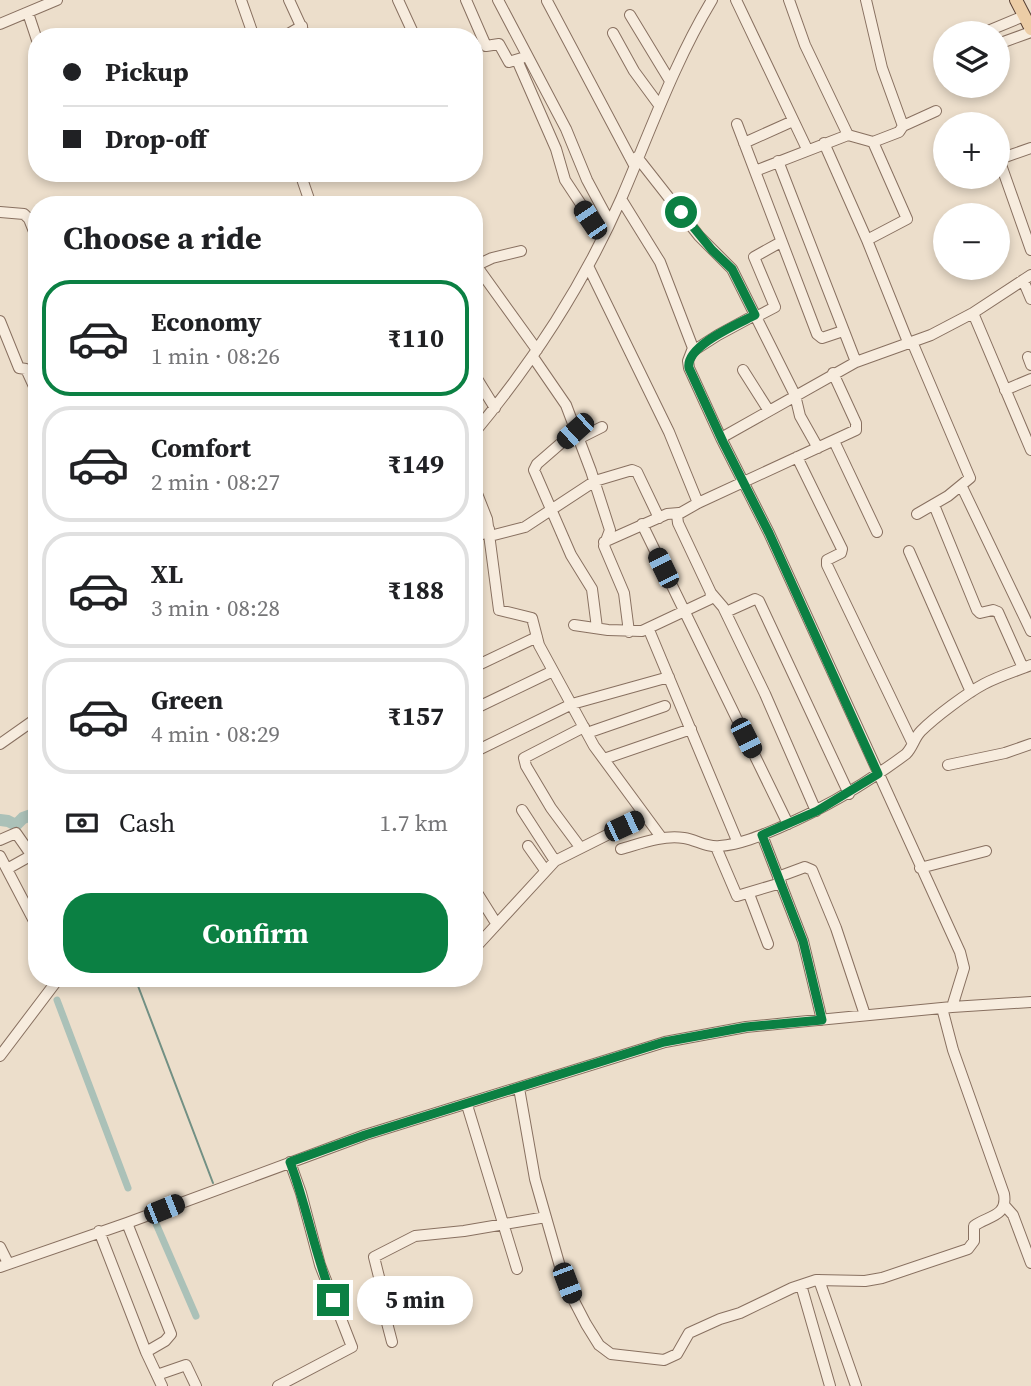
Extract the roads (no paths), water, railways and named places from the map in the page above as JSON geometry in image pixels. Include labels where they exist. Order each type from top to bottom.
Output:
[{"type":"main road","points":[[1016,0],[1031,30]]},
{"type":"street","points":[[27,0],[34,28]]},
{"type":"street","points":[[0,24],[57,0]]},
{"type":"street","points":[[241,0],[251,28]]},
{"type":"street","points":[[289,0],[302,28]]},
{"type":"street","points":[[466,0],[478,28]]},
{"type":"street","points":[[498,0],[556,149],[565,180],[602,236]]},
{"type":"street","points":[[483,422],[535,353],[589,266],[670,81],[712,0]]},
{"type":"street","points":[[736,0],[807,149]]},
{"type":"street","points":[[789,0],[805,45],[848,135]]},
{"type":"street","points":[[401,1],[412,28]]},
{"type":"street","points":[[547,1],[635,161],[699,236],[732,269],[794,395],[800,416],[818,448]]},
{"type":"street","points":[[868,1],[882,68],[903,126]]},
{"type":"street","points":[[630,15],[670,81]]},
{"type":"street","points":[[1010,22],[1024,16]]},
{"type":"street","points":[[1010,39],[1031,30]]},
{"type":"street","points":[[613,33],[634,71],[659,105]]},
{"type":"street","points":[[483,40],[485,45],[497,43],[509,62],[522,58]]},
{"type":"street","points":[[522,58],[566,129],[587,180],[609,221]]},
{"type":"street","points":[[755,171],[848,135],[873,142],[899,132],[903,126],[936,111]]},
{"type":"street","points":[[744,143],[793,121]]},
{"type":"street","points":[[737,124],[818,337],[843,331]]},
{"type":"street","points":[[867,240],[907,219],[873,142]]},
{"type":"street","points":[[824,143],[970,475],[962,487],[917,514]]},
{"type":"street","points":[[1031,148],[1005,157],[1000,162],[1031,250]]},
{"type":"street","points":[[778,161],[856,362]]},
{"type":"street","points":[[621,198],[665,273],[693,351]]},
{"type":"street","points":[[0,212],[22,213],[28,217]]},
{"type":"street","points":[[781,242],[754,257],[775,307],[718,335],[693,351],[688,361],[689,368],[736,469],[745,482],[962,957],[964,968],[947,1007],[953,1050],[1004,1195],[1005,1206],[1013,1215],[1031,1263]]},
{"type":"street","points":[[483,262],[521,251]]},
{"type":"street","points":[[589,266],[669,432],[698,503]]},
{"type":"street","points":[[721,438],[833,373],[911,343],[973,313],[1027,277],[1031,299]]},
{"type":"street","points":[[483,278],[535,353],[566,405],[595,481],[610,530],[604,542],[624,593],[629,632]]},
{"type":"street","points":[[973,313],[1031,450]]},
{"type":"street","points":[[0,321],[19,368],[26,369],[28,373]]},
{"type":"street","points":[[743,370],[769,411]]},
{"type":"street","points":[[604,542],[642,524],[679,513],[853,432],[857,428],[833,373]]},
{"type":"street","points":[[1005,390],[1031,379]]},
{"type":"street","points":[[483,389],[495,408]]},
{"type":"street","points":[[597,628],[592,589],[571,555],[535,473],[535,467],[577,435],[602,428]]},
{"type":"street","points":[[834,441],[877,532]]},
{"type":"street","points":[[797,457],[842,549],[841,553],[827,560],[827,565],[912,742]]},
{"type":"street","points":[[483,535],[524,527],[595,481],[635,470],[659,518]]},
{"type":"street","points":[[962,487],[1031,631]]},
{"type":"street","points":[[621,849],[661,837],[686,838],[716,847],[738,843],[817,811],[849,794],[906,754],[923,730],[971,692],[1027,666],[998,612],[993,610],[979,613],[976,610],[934,505]]},
{"type":"street","points":[[679,513],[676,518],[678,523],[711,593],[726,612],[788,742],[817,811]]},
{"type":"street","points":[[483,514],[489,533],[499,610],[530,616],[553,671],[586,730],[661,837]]},
{"type":"street","points":[[642,524],[788,824]]},
{"type":"street","points":[[909,551],[971,692]]},
{"type":"street","points":[[574,625],[629,632],[649,630],[710,598],[711,593]]},
{"type":"street","points":[[726,612],[755,599],[759,601],[849,794]]},
{"type":"street","points":[[649,630],[738,843]]},
{"type":"street","points":[[483,663],[537,637]]},
{"type":"street","points":[[483,705],[553,671]]},
{"type":"street","points":[[483,748],[572,704],[668,677]]},
{"type":"street","points":[[580,847],[551,808],[524,758],[586,730],[665,706]]},
{"type":"street","points":[[0,744],[28,724]]},
{"type":"street","points":[[604,759],[691,729]]},
{"type":"street","points":[[948,765],[1006,753],[1031,744]]},
{"type":"street","points":[[522,810],[555,861]]},
{"type":"street","points":[[483,938],[555,861],[645,816]]},
{"type":"street","points":[[0,840],[16,833],[28,849]]},
{"type":"street","points":[[762,835],[803,941],[822,1020]]},
{"type":"street","points":[[528,846],[545,870]]},
{"type":"street","points":[[716,847],[737,896],[750,894],[805,867],[812,870],[836,928],[865,1015]]},
{"type":"street","points":[[920,868],[986,851]]},
{"type":"street","points":[[0,856],[28,909]]},
{"type":"street","points":[[7,869],[28,862]]},
{"type":"street","points":[[750,894],[768,944]]},
{"type":"street","points":[[483,902],[496,923]]},
{"type":"street","points":[[0,1056],[52,987]]},
{"type":"street","points":[[0,1247],[4,1265],[127,1223],[365,1135],[664,1042],[746,1027],[947,1007],[1031,1002]]},
{"type":"street","points":[[519,1088],[535,1179],[572,1297],[599,1345],[611,1354],[664,1360],[677,1354],[689,1333],[801,1285],[819,1280],[865,1281],[881,1278],[955,1255],[973,1246],[974,1226],[996,1216],[1005,1206]]},
{"type":"street","points":[[467,1105],[517,1269]]},
{"type":"street","points":[[278,1386],[352,1348],[320,1265],[290,1162]]},
{"type":"street","points":[[393,1342],[374,1257],[415,1236],[546,1217]]},
{"type":"street","points":[[127,1223],[171,1334],[170,1338],[146,1352]]},
{"type":"street","points":[[99,1231],[146,1352],[160,1380],[186,1365],[196,1386]]},
{"type":"street","points":[[819,1280],[856,1386]]},
{"type":"street","points":[[801,1285],[830,1386]]},
{"type":"waterway","points":[[0,820],[16,825],[28,816]]},
{"type":"waterway","points":[[138,987],[213,1183]]},
{"type":"waterway","points":[[57,1000],[128,1188]]},
{"type":"waterway","points":[[154,1219],[196,1316]]}]
